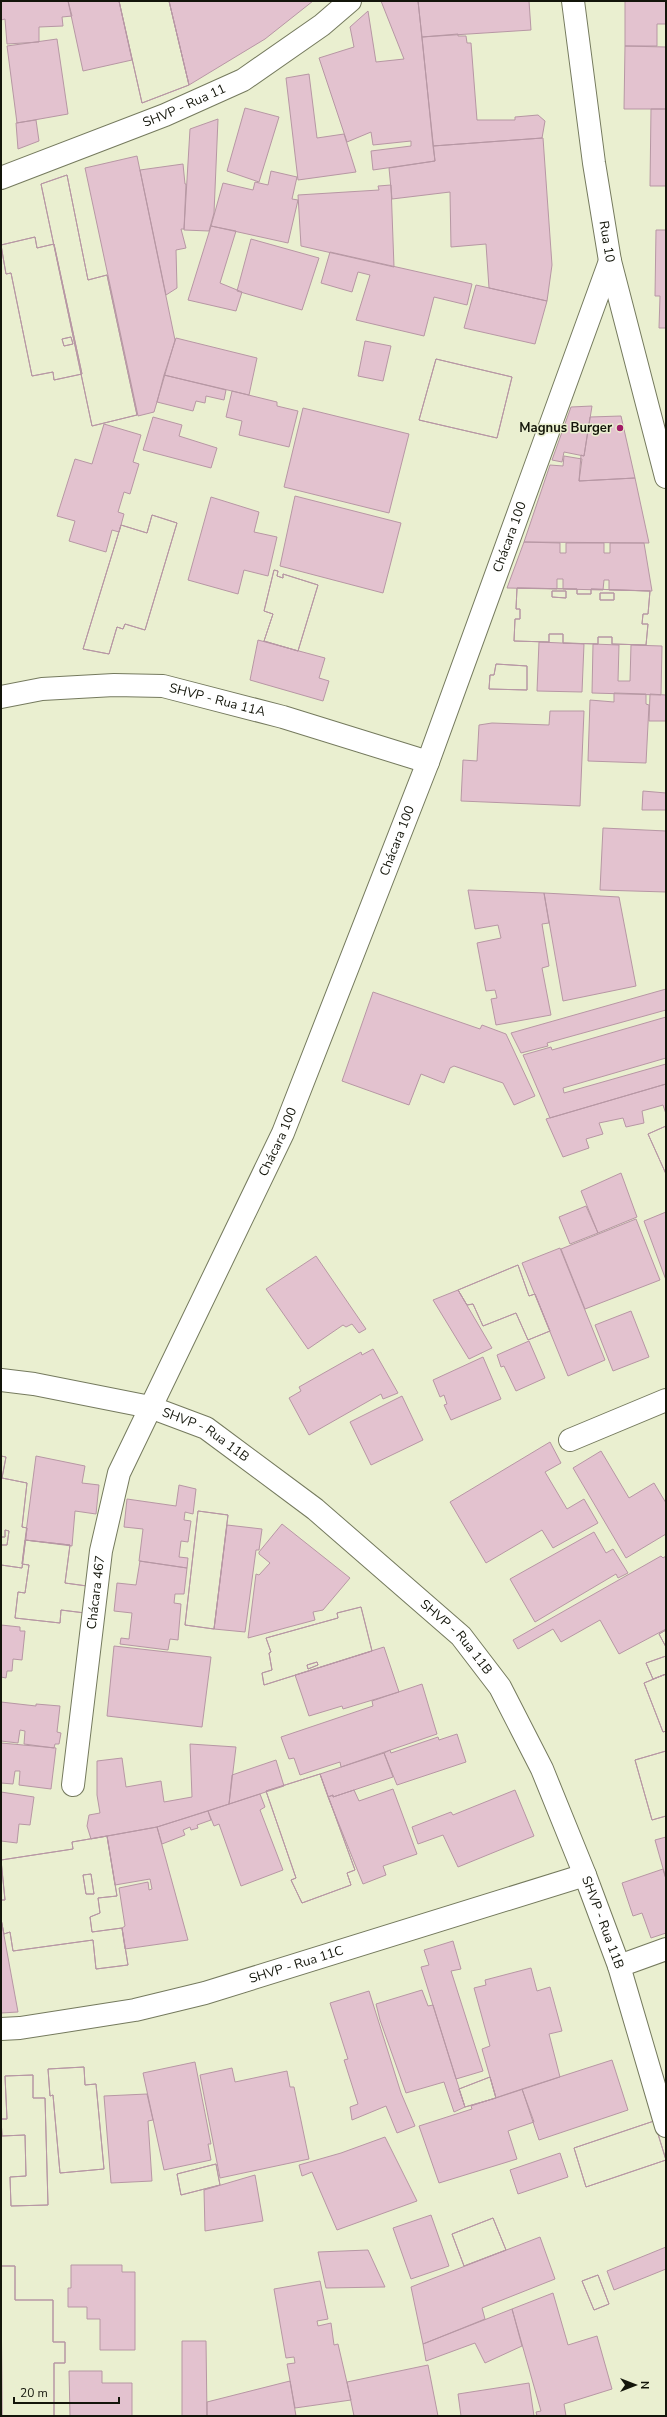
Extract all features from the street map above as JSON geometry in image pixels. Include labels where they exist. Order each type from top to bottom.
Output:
[{"type":"street","name":"SHVP - Rua 11","points":[[1,178],[166,115],[243,80],[322,25],[350,1]]},
{"type":"street","name":"Rua 10","points":[[573,1],[594,163],[610,261],[666,477]]},
{"type":"street","name":"Chácara 100","points":[[150,1407],[282,1133],[428,762],[610,261]]},
{"type":"street","name":"SHVP - Rua 11A","points":[[1,697],[42,689],[114,685],[163,686],[252,709],[428,762]]},
{"type":"street","name":"SHVP - Rua 11B","points":[[1,1380],[34,1384],[150,1407],[206,1428],[315,1509],[461,1636],[500,1687],[542,1770],[585,1876],[618,1966],[666,2126]]},
{"type":"street","points":[[570,1440],[666,1400]]},
{"type":"street","name":"Chácara 467","points":[[73,1785],[101,1551],[120,1474],[150,1407]]},
{"type":"street","name":"SHVP - Rua 11C","points":[[1,2029],[20,2028],[135,2010],[204,1993],[585,1876]]},
{"type":"street","points":[[618,1966],[666,1949]]},
{"type":"building","points":[[1,1],[68,1],[72,16],[62,17],[63,26],[39,27],[39,42],[7,44],[5,19],[1,20]]},
{"type":"building","points":[[68,1],[119,1],[132,60],[83,71]]},
{"type":"building","points":[[119,1],[169,1],[189,85],[142,103]]},
{"type":"building","points":[[119,1],[169,1],[189,85],[142,103]]},
{"type":"building","points":[[169,1],[313,1],[265,39],[189,85]]},
{"type":"building","points":[[381,1],[418,1],[435,161],[373,170],[371,151],[411,146],[411,141],[373,145],[371,132],[347,142],[319,58],[354,47],[350,27],[368,11],[376,62],[404,59]]},
{"type":"building","points":[[418,1],[529,1],[531,30],[422,37]]},
{"type":"building","points":[[625,1],[666,1],[666,24],[657,24],[657,46],[625,46]]},
{"type":"building","points":[[458,34],[458,36],[466,36],[467,43],[471,43],[477,120],[515,120],[515,117],[538,115],[545,121],[542,138],[433,146],[422,37]]},
{"type":"building","points":[[57,39],[68,114],[17,123],[7,46]]},
{"type":"building","points":[[625,46],[666,47],[666,109],[624,109]]},
{"type":"building","points":[[309,74],[317,138],[344,134],[356,172],[298,180],[286,78]]},
{"type":"building","points":[[245,108],[279,117],[259,182],[227,171]]},
{"type":"building","points":[[651,109],[666,109],[666,186],[650,186]]},
{"type":"building","points":[[218,119],[214,213],[209,231],[184,230],[190,129]]},
{"type":"building","points":[[36,120],[39,141],[18,149],[16,123]]},
{"type":"building","points":[[543,138],[552,265],[547,301],[489,288],[486,244],[451,247],[450,192],[392,199],[389,168],[435,161],[433,146]]},
{"type":"building","points":[[137,156],[175,340],[154,412],[138,416],[85,168]]},
{"type":"building","points":[[183,164],[186,184],[184,229],[181,229],[186,248],[176,250],[177,288],[166,295],[140,170]]},
{"type":"building","points":[[271,171],[297,177],[292,199],[298,200],[288,243],[211,226],[223,183],[253,190],[255,182],[268,185]]},
{"type":"building","points":[[67,175],[88,280],[107,275],[137,415],[92,426],[41,184]]},
{"type":"building","points":[[67,175],[88,280],[107,275],[137,415],[92,426],[41,184]]},
{"type":"building","points":[[391,185],[394,267],[301,246],[298,195],[379,190],[378,186]]},
{"type":"building","points":[[211,226],[236,231],[220,283],[242,292],[236,311],[188,300]]},
{"type":"building","points":[[656,230],[666,230],[666,328],[659,328],[660,296],[655,296]]},
{"type":"building","points":[[35,237],[37,248],[54,244],[82,374],[54,380],[53,372],[32,376],[11,273],[6,274],[1,245]],"holes":[[[71,337],[73,344],[64,346],[62,339]]]},
{"type":"building","points":[[35,237],[37,248],[54,244],[82,374],[54,380],[53,372],[32,376],[11,273],[6,274],[1,245]],"holes":[[[71,337],[73,344],[64,346],[62,339]]]},
{"type":"building","points":[[251,239],[319,258],[302,310],[237,291]]},
{"type":"building","points":[[330,252],[472,284],[467,305],[434,297],[424,336],[356,320],[370,275],[358,272],[352,292],[321,283]]},
{"type":"building","points":[[476,285],[547,301],[535,344],[464,328]]},
{"type":"building","points":[[176,338],[257,358],[249,395],[164,375]]},
{"type":"building","points":[[365,341],[391,346],[383,381],[358,376]]},
{"type":"building","points":[[436,359],[512,377],[497,438],[419,420]]},
{"type":"building","points":[[436,359],[512,377],[497,438],[419,420]]},
{"type":"building","points":[[164,375],[226,390],[224,400],[206,396],[205,403],[196,401],[193,411],[157,402]]},
{"type":"building","points":[[232,391],[277,402],[277,406],[298,411],[289,447],[239,435],[242,421],[226,417]]},
{"type":"building","points":[[592,406],[584,456],[564,452],[562,462],[552,460],[571,407]]},
{"type":"building","points":[[303,408],[409,434],[389,513],[284,487]]},
{"type":"building","points":[[621,416],[635,478],[579,481],[581,455],[584,456],[590,417]]},
{"type":"building","points":[[153,417],[182,425],[179,436],[217,448],[211,468],[143,450]]},
{"type":"building","points":[[104,424],[141,435],[133,462],[139,464],[130,494],[124,492],[118,512],[124,514],[119,532],[112,530],[106,552],[69,541],[75,521],[57,516],[75,459],[92,464]]},
{"type":"building","points":[[564,456],[582,459],[579,481],[635,478],[649,543],[524,542],[550,465],[563,466]]},
{"type":"building","points":[[295,496],[401,523],[383,593],[280,566]]},
{"type":"building","points":[[211,497],[259,512],[254,532],[277,537],[268,576],[244,570],[238,594],[188,580]]},
{"type":"building","points":[[152,515],[177,523],[145,630],[125,624],[123,629],[117,627],[109,654],[83,649],[121,525],[147,533]]},
{"type":"building","points":[[152,515],[177,523],[145,630],[125,624],[123,629],[117,627],[109,654],[83,649],[121,525],[147,533]]},
{"type":"building","points":[[524,542],[560,543],[560,553],[566,553],[566,543],[604,543],[604,553],[610,553],[610,543],[644,543],[652,591],[609,590],[609,580],[604,580],[603,590],[563,589],[563,579],[557,579],[557,589],[507,588]]},
{"type":"building","points":[[274,570],[278,571],[277,576],[283,578],[283,574],[318,585],[298,651],[264,641],[273,614],[264,611]]},
{"type":"building","points":[[274,570],[278,571],[277,576],[283,578],[283,574],[318,585],[298,651],[264,641],[273,614],[264,611]]},
{"type":"building","points":[[517,588],[577,589],[577,594],[591,594],[591,589],[650,591],[648,614],[643,614],[642,624],[648,624],[646,645],[612,644],[612,637],[598,637],[598,644],[563,643],[563,634],[549,634],[549,642],[514,641],[515,619],[520,619],[520,609],[516,609]],"holes":[[[552,591],[566,591],[566,598],[552,597]],[[600,593],[614,593],[614,600],[600,600]]]},
{"type":"building","points":[[517,588],[577,589],[577,594],[591,594],[591,589],[650,591],[648,614],[643,614],[642,624],[648,624],[646,645],[612,644],[612,637],[598,637],[598,644],[563,643],[563,634],[549,634],[549,642],[514,641],[515,619],[520,619],[520,609],[516,609]],"holes":[[[552,591],[566,591],[566,598],[552,597]],[[600,593],[614,593],[614,600],[600,600]]]},
{"type":"building","points":[[258,640],[325,658],[319,678],[329,681],[323,701],[250,680]]},
{"type":"building","points":[[539,642],[584,644],[582,692],[537,691]]},
{"type":"building","points":[[593,644],[619,645],[618,681],[630,681],[631,645],[662,646],[661,695],[592,693]]},
{"type":"building","points":[[496,664],[527,666],[527,690],[489,689],[490,675],[494,675]]},
{"type":"building","points":[[496,664],[527,666],[527,690],[489,689],[490,675],[494,675]]},
{"type":"building","points":[[614,693],[646,694],[646,704],[649,705],[646,763],[588,761],[590,700],[614,702]]},
{"type":"building","points":[[650,694],[666,695],[666,721],[649,721]]},
{"type":"building","points":[[550,711],[584,711],[580,806],[461,801],[463,760],[477,761],[479,725],[492,723],[549,725]]},
{"type":"building","points":[[643,791],[666,793],[666,810],[642,810]]},
{"type":"building","points":[[603,828],[666,831],[666,892],[600,890]]},
{"type":"building","points":[[468,890],[544,893],[549,923],[542,924],[549,966],[542,968],[551,1015],[496,1025],[491,999],[497,998],[495,990],[486,991],[477,943],[501,938],[498,925],[475,929]]},
{"type":"building","points":[[544,893],[619,897],[636,986],[563,1001]]},
{"type":"building","points":[[666,989],[666,1010],[547,1043],[548,1046],[521,1053],[511,1033]]},
{"type":"building","points":[[373,992],[480,1029],[482,1025],[506,1034],[535,1096],[514,1105],[503,1083],[454,1066],[450,1068],[444,1083],[421,1074],[409,1105],[342,1081]]},
{"type":"building","points":[[666,1017],[666,1058],[563,1088],[564,1093],[666,1064],[666,1084],[550,1118],[523,1055],[551,1047],[552,1050]]},
{"type":"building","points":[[666,1084],[666,1114],[663,1105],[642,1111],[644,1123],[626,1127],[623,1118],[599,1123],[603,1134],[586,1139],[589,1148],[563,1157],[546,1119]]},
{"type":"building","points":[[666,1126],[666,1174],[648,1134]]},
{"type":"building","points":[[666,1126],[666,1174],[648,1134]]},
{"type":"building","points":[[621,1173],[637,1217],[598,1233],[581,1191]]},
{"type":"building","points":[[586,1206],[598,1233],[570,1244],[559,1217]]},
{"type":"building","points":[[666,1212],[666,1280],[644,1221]]},
{"type":"building","points":[[636,1219],[660,1280],[585,1309],[561,1249]]},
{"type":"building","points":[[560,1248],[605,1360],[568,1376],[522,1263]]},
{"type":"building","points":[[316,1256],[366,1329],[359,1333],[352,1324],[346,1327],[343,1325],[308,1349],[266,1289]]},
{"type":"building","points":[[518,1265],[529,1296],[535,1294],[550,1331],[528,1340],[516,1313],[483,1326],[473,1304],[467,1305],[458,1290]]},
{"type":"building","points":[[518,1265],[529,1296],[535,1294],[550,1331],[528,1340],[516,1313],[483,1326],[473,1304],[467,1305],[458,1290]]},
{"type":"building","points":[[458,1290],[492,1348],[469,1359],[433,1300]]},
{"type":"building","points":[[631,1311],[649,1357],[613,1371],[595,1325]]},
{"type":"building","points":[[529,1341],[545,1378],[516,1391],[504,1366],[501,1367],[497,1355]]},
{"type":"building","points":[[373,1349],[398,1393],[383,1399],[381,1394],[309,1435],[289,1398],[301,1391],[299,1387],[361,1352],[362,1355]]},
{"type":"building","points":[[483,1357],[501,1399],[451,1420],[444,1405],[447,1404],[444,1395],[440,1397],[433,1380]]},
{"type":"building","points":[[402,1396],[423,1440],[371,1465],[350,1422]]},
{"type":"building","points":[[550,1442],[561,1463],[545,1472],[567,1509],[584,1499],[598,1523],[553,1548],[542,1530],[486,1563],[450,1502]]},
{"type":"building","points":[[601,1451],[629,1498],[654,1483],[666,1503],[666,1534],[626,1558],[573,1468]]},
{"type":"building","points":[[1,1456],[6,1457],[2,1478],[27,1483],[22,1527],[27,1528],[22,1568],[1,1565],[1,1545],[7,1545],[9,1531],[5,1530],[5,1537],[1,1537]]},
{"type":"building","points":[[1,1456],[6,1457],[2,1478],[27,1483],[22,1527],[27,1528],[22,1568],[1,1565],[1,1545],[7,1545],[9,1531],[5,1530],[5,1537],[1,1537]]},
{"type":"building","points":[[36,1456],[85,1466],[82,1483],[99,1485],[96,1514],[75,1511],[72,1546],[25,1540]]},
{"type":"building","points":[[179,1485],[196,1489],[193,1514],[185,1512],[184,1520],[191,1521],[188,1542],[181,1541],[179,1557],[188,1558],[187,1568],[139,1561],[143,1529],[124,1527],[127,1499],[176,1506]]},
{"type":"building","points":[[198,1511],[228,1515],[214,1629],[185,1625]]},
{"type":"building","points":[[198,1511],[228,1515],[214,1629],[185,1625]]},
{"type":"building","points":[[282,1524],[350,1578],[323,1610],[313,1612],[315,1620],[248,1638],[256,1574],[259,1575],[270,1563],[259,1554],[259,1552]]},
{"type":"building","points":[[227,1525],[262,1529],[259,1550],[256,1550],[245,1632],[214,1629]]},
{"type":"building","points":[[594,1532],[606,1553],[613,1549],[628,1573],[618,1578],[616,1574],[535,1622],[510,1579]]},
{"type":"building","points":[[25,1540],[70,1545],[65,1583],[87,1586],[85,1613],[61,1610],[60,1623],[15,1618],[18,1592],[25,1593],[29,1565],[22,1564]]},
{"type":"building","points":[[25,1540],[70,1545],[65,1583],[87,1586],[85,1613],[61,1610],[60,1623],[15,1618],[18,1592],[25,1593],[29,1565],[22,1564]]},
{"type":"building","points":[[661,1556],[663,1558],[666,1556],[666,1629],[619,1654],[600,1620],[561,1642],[553,1629],[518,1649],[513,1640]]},
{"type":"building","points":[[140,1561],[187,1568],[184,1594],[175,1594],[174,1603],[181,1604],[178,1640],[170,1639],[168,1650],[120,1644],[121,1638],[129,1639],[132,1613],[114,1611],[117,1583],[136,1585]]},
{"type":"building","points":[[361,1607],[372,1651],[264,1685],[262,1673],[272,1670],[269,1653],[271,1652],[266,1638],[338,1618],[337,1613]],"holes":[[[317,1662],[318,1665],[308,1669],[307,1665]]]},
{"type":"building","points":[[361,1607],[372,1651],[264,1685],[262,1673],[272,1670],[269,1653],[271,1652],[266,1638],[338,1618],[337,1613]],"holes":[[[317,1662],[318,1665],[308,1669],[307,1665]]]},
{"type":"building","points":[[1,1625],[20,1627],[20,1631],[25,1631],[22,1660],[13,1659],[12,1671],[7,1671],[6,1678],[1,1677]]},
{"type":"building","points":[[666,1630],[666,1647],[659,1634]]},
{"type":"building","points":[[666,1630],[666,1647],[659,1634]]},
{"type":"building","points":[[114,1646],[211,1657],[202,1727],[107,1716]]},
{"type":"building","points":[[384,1647],[399,1692],[343,1709],[342,1706],[309,1716],[295,1675]]},
{"type":"building","points":[[666,1656],[666,1674],[653,1679],[646,1663]]},
{"type":"building","points":[[666,1656],[666,1674],[653,1679],[646,1663]]},
{"type":"building","points":[[666,1674],[666,1731],[663,1732],[644,1683]]},
{"type":"building","points":[[666,1674],[666,1731],[663,1732],[644,1683]]},
{"type":"building","points":[[422,1684],[437,1734],[341,1767],[340,1762],[300,1775],[294,1758],[289,1759],[281,1737],[373,1706],[372,1701]]},
{"type":"building","points":[[1,1702],[36,1706],[36,1704],[60,1706],[57,1732],[61,1733],[59,1744],[55,1744],[54,1748],[24,1744],[25,1731],[20,1730],[18,1743],[1,1741]]},
{"type":"building","points":[[457,1734],[466,1762],[397,1785],[384,1753],[390,1750],[391,1753],[438,1737],[439,1740]]},
{"type":"building","points":[[1,1743],[56,1748],[51,1789],[19,1785],[20,1771],[15,1771],[13,1784],[1,1783]]},
{"type":"building","points":[[190,1744],[236,1747],[229,1804],[157,1827],[91,1839],[87,1826],[89,1815],[100,1813],[97,1795],[97,1761],[122,1758],[126,1787],[161,1781],[164,1802],[192,1797]]},
{"type":"building","points":[[666,1751],[666,1816],[652,1820],[635,1760]]},
{"type":"building","points":[[666,1751],[666,1816],[652,1820],[635,1760]]},
{"type":"building","points":[[384,1753],[393,1777],[333,1797],[333,1795],[328,1797],[320,1774]]},
{"type":"building","points":[[276,1760],[284,1786],[229,1804],[232,1775]]},
{"type":"building","points":[[320,1774],[355,1870],[347,1873],[351,1885],[302,1903],[291,1880],[296,1878],[266,1791]]},
{"type":"building","points":[[320,1774],[355,1870],[347,1873],[351,1885],[302,1903],[291,1880],[296,1878],[266,1791]]},
{"type":"building","points":[[393,1789],[417,1854],[383,1866],[386,1875],[363,1884],[328,1797],[333,1795],[333,1797],[354,1790],[359,1801]]},
{"type":"building","points":[[515,1790],[534,1836],[458,1867],[443,1835],[418,1844],[412,1827],[451,1812],[453,1815]]},
{"type":"building","points":[[1,1792],[34,1797],[30,1825],[19,1824],[17,1843],[1,1841]]},
{"type":"building","points":[[260,1794],[265,1807],[260,1810],[283,1870],[241,1886],[219,1824],[214,1826],[208,1811]]},
{"type":"building","points":[[208,1811],[211,1820],[197,1825],[198,1828],[191,1830],[190,1827],[183,1830],[185,1835],[162,1844],[157,1827]]},
{"type":"building","points":[[157,1827],[188,1940],[125,1949],[122,1928],[125,1926],[119,1888],[148,1882],[149,1890],[152,1889],[150,1879],[115,1885],[107,1836]]},
{"type":"building","points":[[107,1836],[117,1896],[98,1898],[100,1913],[90,1917],[92,1932],[122,1928],[128,1965],[96,1969],[93,1940],[13,1951],[10,1932],[4,1934],[1,1919],[1,1900],[5,1900],[1,1860],[73,1849],[72,1842]],"holes":[[[91,1874],[94,1894],[86,1894],[83,1875]]]},
{"type":"building","points":[[107,1836],[117,1896],[98,1898],[100,1913],[90,1917],[92,1932],[122,1928],[128,1965],[96,1969],[93,1940],[13,1951],[10,1932],[4,1934],[1,1919],[1,1900],[5,1900],[1,1860],[73,1849],[72,1842]],"holes":[[[91,1874],[94,1894],[86,1894],[83,1875]]]},
{"type":"building","points":[[666,1837],[666,1879],[655,1840]]},
{"type":"building","points":[[663,1869],[666,1879],[666,1933],[651,1938],[642,1913],[633,1916],[622,1883]]},
{"type":"building","points":[[1,1919],[5,1941],[18,2012],[1,2013]]},
{"type":"building","points":[[453,1941],[461,1969],[451,1971],[483,2071],[456,2079],[421,1967],[429,1965],[424,1950]]},
{"type":"building","points":[[531,1968],[537,1991],[550,1987],[562,2031],[549,2034],[560,2077],[496,2098],[482,2049],[490,2046],[474,1988],[486,1985],[485,1980]]},
{"type":"building","points":[[422,1990],[428,2006],[433,2005],[465,2107],[454,2112],[444,2082],[406,2093],[380,2020],[376,2004]]},
{"type":"building","points":[[369,1991],[401,2093],[415,2126],[397,2133],[386,2106],[352,2120],[350,2107],[358,2104],[344,2060],[348,2059],[330,2003]]},
{"type":"building","points":[[612,2060],[628,2110],[539,2140],[522,2089]]},
{"type":"building","points":[[195,2062],[211,2144],[208,2144],[211,2160],[164,2170],[143,2073]]},
{"type":"building","points":[[84,2067],[85,2085],[96,2084],[104,2169],[60,2173],[53,2095],[50,2096],[48,2069]]},
{"type":"building","points":[[84,2067],[85,2085],[96,2084],[104,2169],[60,2173],[53,2095],[50,2096],[48,2069]]},
{"type":"building","points":[[232,2068],[235,2082],[287,2071],[290,2087],[294,2087],[309,2159],[220,2178],[200,2075]]},
{"type":"building","points":[[33,2075],[33,2098],[45,2098],[48,2205],[11,2206],[10,2177],[26,2176],[25,2135],[2,2136],[1,2119],[7,2119],[5,2076]]},
{"type":"building","points":[[33,2075],[33,2098],[45,2098],[48,2205],[11,2206],[10,2177],[26,2176],[25,2135],[2,2136],[1,2119],[7,2119],[5,2076]]},
{"type":"building","points":[[490,2077],[496,2098],[465,2107],[459,2089]]},
{"type":"building","points":[[490,2077],[496,2098],[465,2107],[459,2089]]},
{"type":"building","points":[[522,2089],[534,2122],[508,2131],[517,2159],[439,2183],[419,2126],[472,2109],[471,2106]]},
{"type":"building","points":[[147,2094],[153,2120],[148,2121],[152,2181],[111,2183],[104,2096]]},
{"type":"building","points":[[654,2121],[666,2160],[586,2187],[574,2148]]},
{"type":"building","points":[[654,2121],[666,2160],[586,2187],[574,2148]]},
{"type":"building","points":[[385,2137],[417,2201],[337,2230],[312,2172],[302,2176],[299,2165],[341,2153]]},
{"type":"building","points":[[560,2153],[568,2177],[518,2194],[510,2170]]},
{"type":"building","points":[[216,2164],[220,2185],[181,2195],[177,2174]]},
{"type":"building","points":[[216,2164],[220,2185],[181,2195],[177,2174]]},
{"type":"building","points":[[255,2175],[263,2221],[205,2231],[204,2190]]},
{"type":"building","points":[[431,2215],[449,2266],[411,2279],[393,2228]]},
{"type":"building","points":[[493,2218],[506,2250],[464,2266],[452,2234]]},
{"type":"building","points":[[493,2218],[506,2250],[464,2266],[452,2234]]},
{"type":"building","points":[[540,2237],[555,2279],[482,2308],[485,2319],[423,2344],[411,2287]]},
{"type":"building","points":[[666,2247],[666,2269],[614,2290],[607,2271]]},
{"type":"building","points":[[368,2250],[385,2287],[326,2288],[318,2252]]},
{"type":"building","points":[[71,2265],[122,2265],[122,2272],[135,2272],[135,2350],[100,2350],[100,2319],[87,2319],[87,2307],[68,2307],[68,2288],[71,2288]]},
{"type":"building","points":[[1,2266],[15,2266],[15,2300],[53,2300],[53,2342],[65,2342],[65,2363],[54,2363],[54,2416],[2,2416]]},
{"type":"building","points":[[1,2266],[15,2266],[15,2300],[53,2300],[53,2342],[65,2342],[65,2363],[54,2363],[54,2416],[2,2416]]},
{"type":"building","points":[[598,2275],[609,2304],[594,2310],[582,2281]]},
{"type":"building","points":[[598,2275],[609,2304],[594,2310],[582,2281]]},
{"type":"building","points":[[320,2281],[328,2319],[317,2321],[318,2326],[331,2323],[334,2345],[338,2344],[351,2400],[295,2408],[287,2364],[295,2363],[294,2357],[286,2358],[274,2289]]},
{"type":"building","points":[[553,2293],[568,2345],[597,2336],[612,2389],[564,2404],[566,2416],[537,2416],[536,2412],[541,2411],[512,2309]]},
{"type":"building","points":[[512,2309],[522,2346],[485,2363],[475,2343],[426,2361],[423,2344]]},
{"type":"building","points":[[182,2341],[206,2341],[207,2416],[182,2416]]},
{"type":"building","points":[[428,2365],[438,2416],[354,2416],[347,2382]]},
{"type":"building","points":[[69,2371],[102,2371],[102,2383],[132,2383],[132,2416],[70,2416]]},
{"type":"building","points":[[290,2381],[296,2416],[207,2416],[207,2402]]},
{"type":"building","points":[[529,2383],[534,2416],[461,2416],[458,2394]]},
{"type":"place","name":"Magnus Burger","points":[[620,428]]}]
